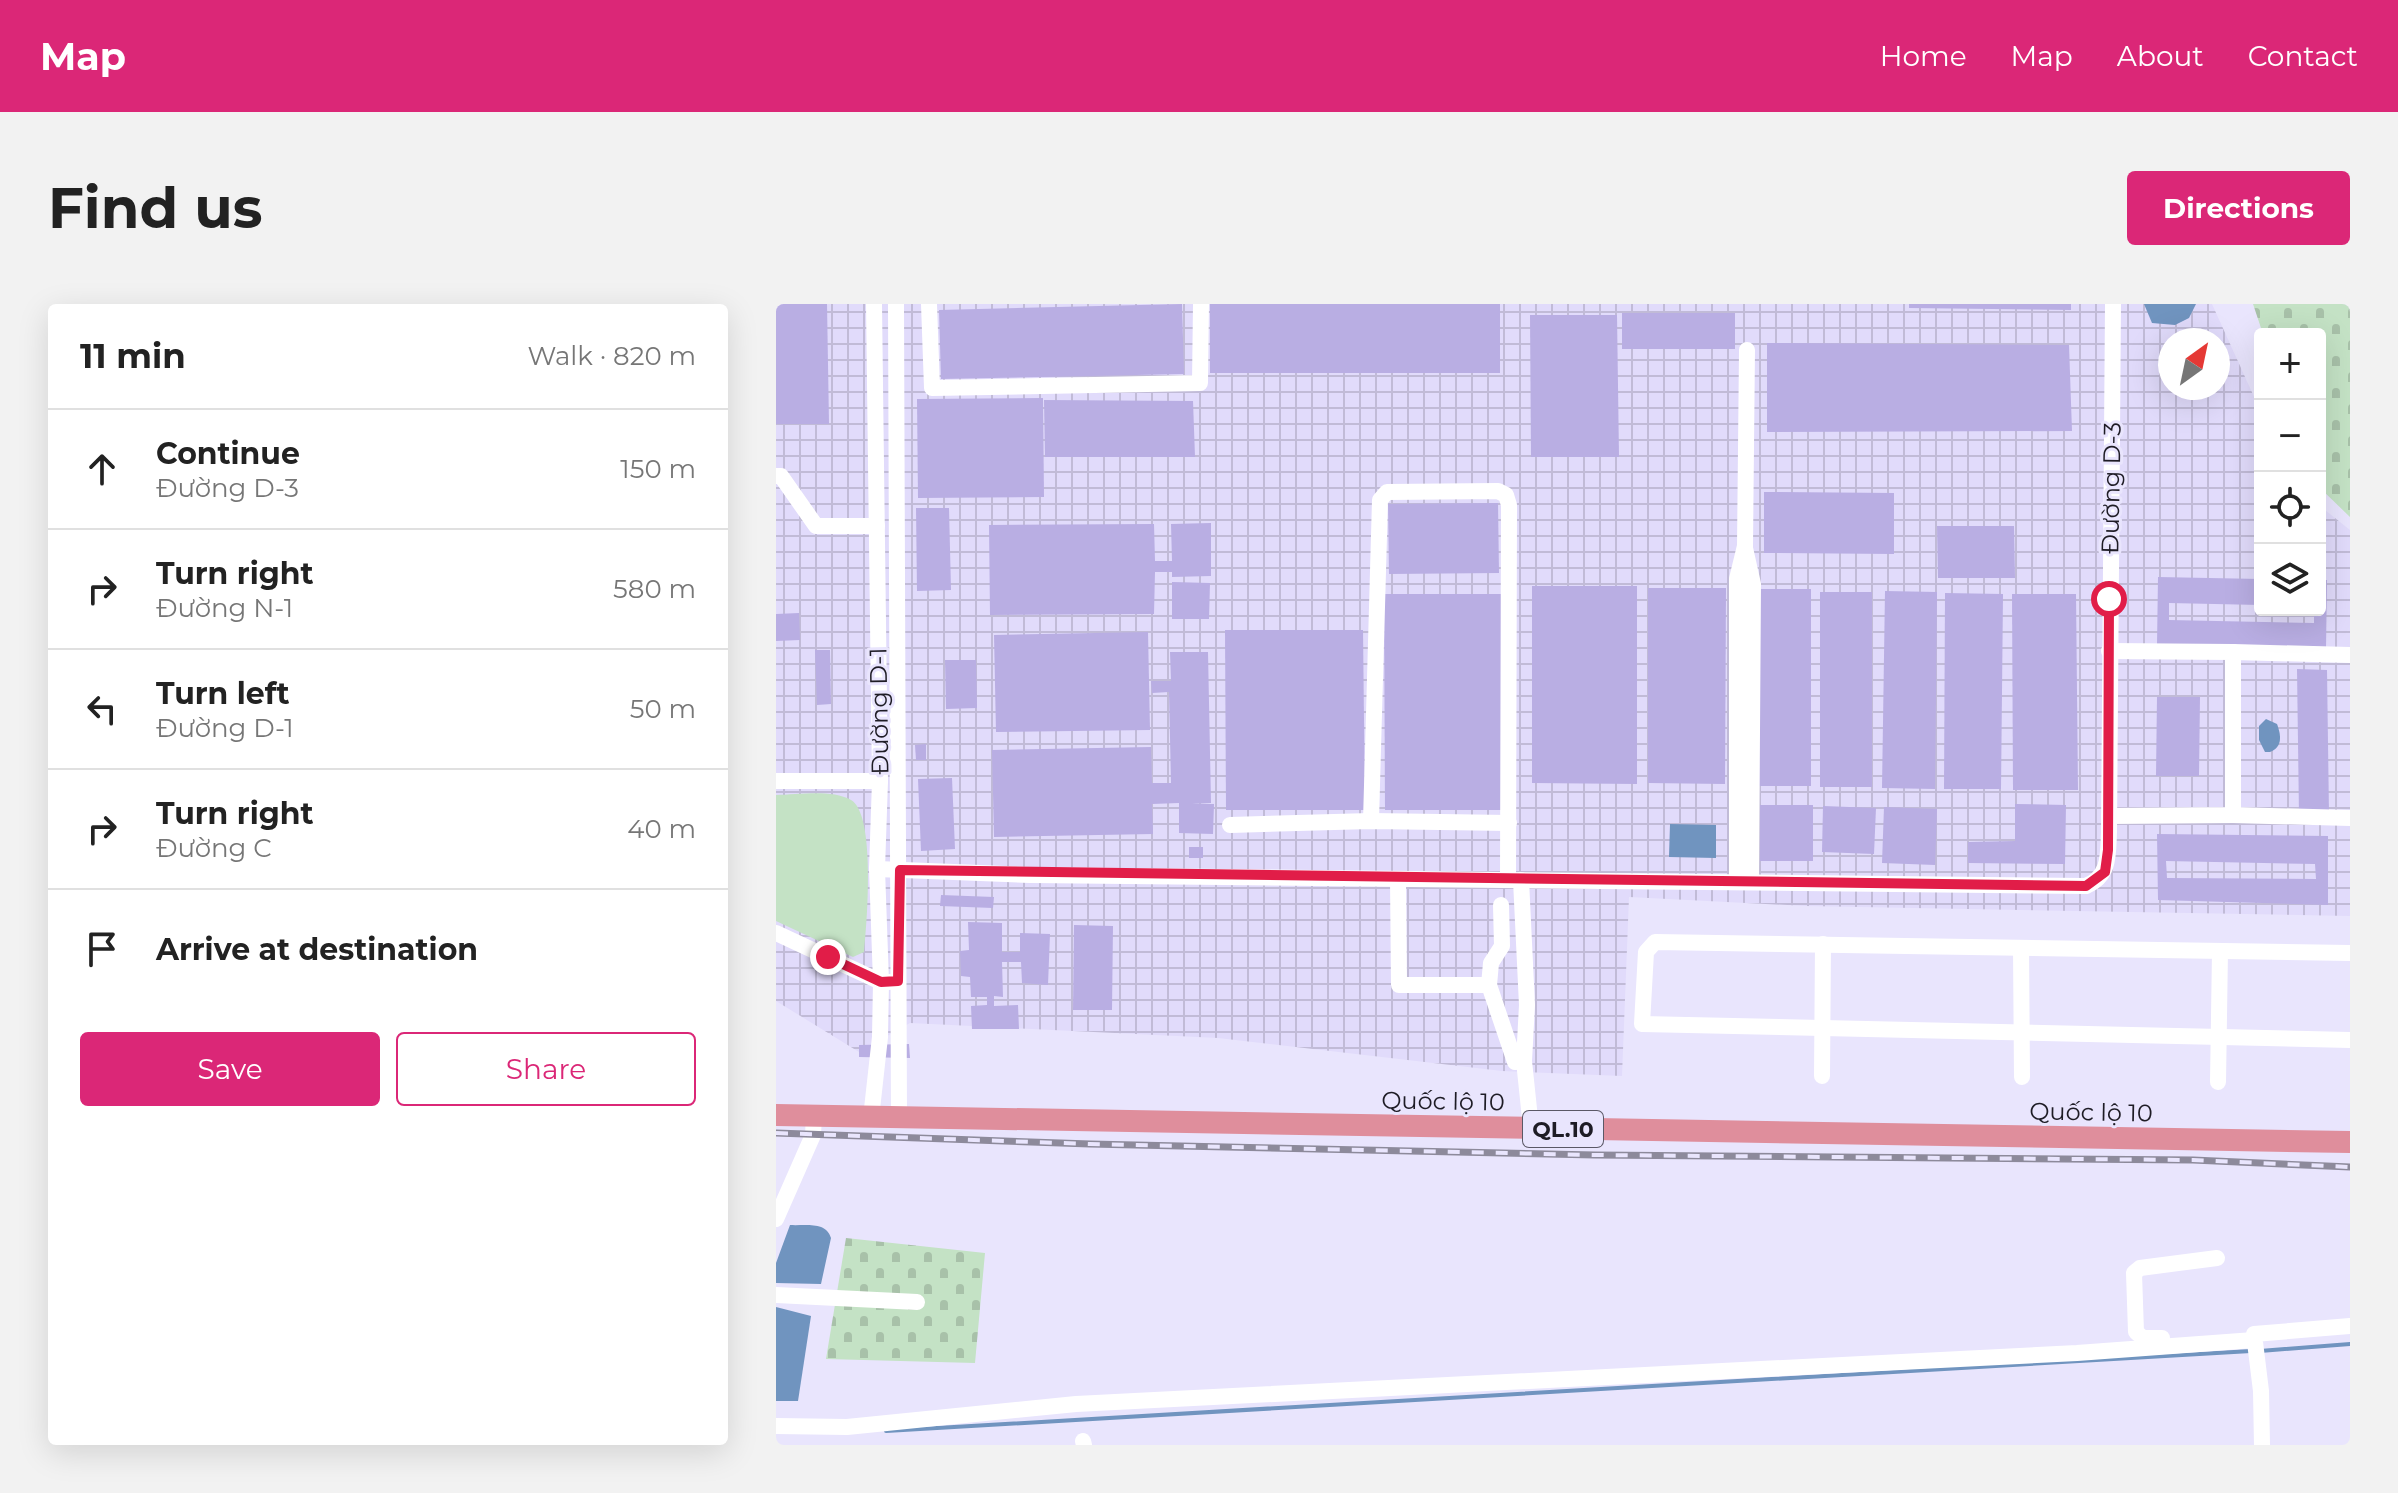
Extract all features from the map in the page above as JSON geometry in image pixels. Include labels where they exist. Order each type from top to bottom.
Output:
[{"type":"highway","name":"Quốc lộ 10","points":[[776,1115],[2350,1142]]},
{"type":"street","name":"Đường D-1","points":[[874,304],[880,781],[877,869],[890,982],[899,1118]]},
{"type":"street","name":"Đường D-1","points":[[871,1118],[890,982],[900,870],[896,304]]},
{"type":"street","points":[[929,304],[932,388],[1200,383],[1201,304]]},
{"type":"street","name":"Đường D-3","points":[[1744,881],[2071,886],[2095,882],[2105,872],[2109,816],[2113,304]]},
{"type":"street","points":[[877,869],[1398,879],[1744,881],[1737,579],[1745,546],[1747,350]]},
{"type":"street","points":[[776,476],[781,476],[816,526],[877,526]]},
{"type":"street","points":[[1371,821],[1380,500],[1387,492],[1498,491],[1506,495],[1509,505],[1509,823],[1527,1005],[1524,1061],[1531,1128]]},
{"type":"street","points":[[2109,651],[2350,655]]},
{"type":"street","points":[[2233,652],[2233,815]]},
{"type":"street","points":[[776,781],[880,781]]},
{"type":"street","points":[[2109,816],[2350,818]]},
{"type":"street","points":[[1230,825],[1371,821],[1509,823]]},
{"type":"street","points":[[1398,879],[1399,985],[1489,985]]},
{"type":"street","points":[[1501,905],[1502,946],[1491,963],[1489,985],[1506,1031],[1511,1057],[1515,1062],[1524,1061]]},
{"type":"street","points":[[776,933],[890,982]]},
{"type":"street","points":[[2350,953],[1652,942],[1646,952],[1642,1024],[2350,1040]]},
{"type":"street","points":[[1822,1076],[1823,944]]},
{"type":"street","points":[[2021,948],[2022,1077]]},
{"type":"street","points":[[2218,1082],[2220,951]]},
{"type":"street","points":[[776,1219],[813,1135],[814,1115]]},
{"type":"street","points":[[2217,1258],[2136,1269],[2132,1278],[2136,1332],[2148,1339],[2254,1339]]},
{"type":"street","points":[[776,1295],[917,1302]]},
{"type":"street","points":[[776,1426],[847,1427],[1076,1404],[2046,1355],[2254,1339],[2350,1326]]},
{"type":"street","points":[[2254,1339],[2262,1445]]},
{"type":"shaded area","points":[[776,304],[2212,304],[2223,328],[2158,328],[2158,400],[2230,400],[2230,344],[2254,397],[2254,616],[2326,616],[2326,511],[2350,530],[2350,916],[1806,906],[1629,897],[1622,1076],[1502,1071],[1218,1038],[910,1023],[859,1052],[776,1001]]},
{"type":"green space","points":[[2253,304],[2350,304],[2350,517],[2326,494],[2326,328],[2261,328]]},
{"type":"green space","points":[[776,795],[834,795],[851,800],[859,809],[864,826],[868,871],[864,952],[853,957],[776,921]]},
{"type":"green space","points":[[846,1238],[985,1253],[975,1363],[826,1359]]},
{"type":"water","points":[[2144,304],[2196,304],[2189,318],[2175,325],[2152,323]]},
{"type":"water","points":[[2266,719],[2277,724],[2280,736],[2279,744],[2270,752],[2265,752],[2259,740],[2259,726]]},
{"type":"water","points":[[1670,824],[1716,825],[1716,858],[1669,857]]},
{"type":"water","points":[[790,1225],[820,1227],[831,1238],[821,1284],[776,1283],[776,1263]]},
{"type":"water","points":[[776,1307],[811,1316],[798,1401],[776,1401]]},
{"type":"building","points":[[776,304],[827,304],[829,424],[776,424]]},
{"type":"building","points":[[1182,304],[1184,374],[941,379],[939,310]]},
{"type":"building","points":[[1210,304],[1500,304],[1500,373],[1210,373]]},
{"type":"building","points":[[1909,304],[2071,304],[2071,310],[1909,308]]},
{"type":"building","points":[[1622,313],[1735,313],[1735,349],[1622,349]]},
{"type":"building","points":[[1530,315],[1617,315],[1619,457],[1531,457]]},
{"type":"building","points":[[1767,343],[2069,345],[2072,431],[1767,432]]},
{"type":"building","points":[[1043,398],[1044,497],[918,498],[917,399]]},
{"type":"building","points":[[1044,400],[1193,401],[1195,457],[1045,457]]},
{"type":"building","points":[[1764,492],[1894,493],[1894,554],[1764,553]]},
{"type":"building","points":[[1498,503],[1499,573],[1389,574],[1388,504]]},
{"type":"building","points":[[916,508],[949,508],[951,590],[917,591]]},
{"type":"building","points":[[1211,523],[1211,576],[1172,577],[1172,572],[1155,572],[1154,614],[990,615],[989,525],[1154,524],[1155,561],[1172,561],[1171,524]]},
{"type":"building","points":[[1937,526],[2014,526],[2015,578],[1938,578]]},
{"type":"building","points":[[2158,577],[2254,579],[2254,605],[2169,603],[2169,620],[2314,623],[2314,616],[2326,616],[2327,580],[2326,648],[2157,645]]},
{"type":"building","points":[[1172,582],[1210,583],[1209,619],[1172,619]]},
{"type":"building","points":[[1532,586],[1637,586],[1637,784],[1532,783]]},
{"type":"building","points":[[1648,588],[1726,588],[1725,784],[1648,783]]},
{"type":"building","points":[[1758,589],[1811,589],[1811,786],[1758,786]]},
{"type":"building","points":[[1885,591],[1937,592],[1935,789],[1882,788]]},
{"type":"building","points":[[1820,592],[1872,592],[1872,787],[1820,787]]},
{"type":"building","points":[[1945,593],[2003,594],[2001,789],[1944,789]]},
{"type":"building","points":[[1384,594],[1501,594],[1502,810],[1385,810]]},
{"type":"building","points":[[2012,594],[2076,594],[2078,790],[2013,790]]},
{"type":"building","points":[[799,613],[800,640],[776,641],[776,614]]},
{"type":"building","points":[[1225,630],[1363,630],[1365,810],[1226,810]]},
{"type":"building","points":[[1148,632],[1150,730],[996,732],[994,635]]},
{"type":"building","points":[[815,650],[830,650],[831,704],[817,705]]},
{"type":"building","points":[[1170,652],[1208,652],[1211,803],[1192,804],[1214,804],[1213,834],[1179,833],[1179,803],[1152,804],[1153,834],[994,837],[992,750],[1151,747],[1152,783],[1171,783],[1169,692],[1152,693],[1151,681],[1171,681]]},
{"type":"building","points":[[945,660],[976,660],[977,708],[946,709]]},
{"type":"building","points":[[2297,669],[2327,670],[2329,815],[2299,815]]},
{"type":"building","points":[[2157,697],[2200,697],[2199,776],[2156,776]]},
{"type":"building","points":[[926,744],[926,760],[916,760],[915,745]]},
{"type":"building","points":[[952,778],[955,849],[921,851],[918,779]]},
{"type":"building","points":[[2015,804],[2066,805],[2065,864],[1968,863],[1968,842],[2015,841]]},
{"type":"building","points":[[1760,805],[1813,805],[1813,861],[1760,861]]},
{"type":"building","points":[[1823,806],[1876,808],[1874,854],[1822,852]]},
{"type":"building","points":[[1884,807],[1937,809],[1935,865],[1882,863]]},
{"type":"building","points":[[2157,834],[2328,836],[2328,905],[2158,900]],"holes":[[[2166,861],[2315,864],[2316,879],[2167,878]]]},
{"type":"building","points":[[1189,847],[1203,847],[1203,858],[1189,858]]},
{"type":"building","points":[[941,895],[994,897],[993,908],[940,906]]},
{"type":"building","points":[[968,922],[1002,923],[1002,952],[1020,952],[1020,933],[1050,934],[1048,985],[1022,983],[1021,962],[1002,962],[1003,997],[994,996],[994,1006],[1018,1005],[1019,1029],[972,1029],[971,1006],[987,1005],[987,997],[971,997],[970,977],[961,976],[960,951],[969,950]]},
{"type":"building","points":[[1074,925],[1113,926],[1112,1010],[1073,1010]]},
{"type":"building","points":[[909,1044],[910,1058],[859,1057],[859,1045]]},
{"type":"waterway","points":[[2260,1351],[2350,1344]]},
{"type":"waterway","points":[[886,1431],[2251,1351]]},
{"type":"railway","points":[[776,1133],[1090,1144],[1595,1155],[2193,1160],[2350,1167]]},
{"type":"route","points":[[828,957],[881,982],[898,981],[900,870],[1244,878],[2086,886],[2101,878],[2107,864],[2109,599]]}]
